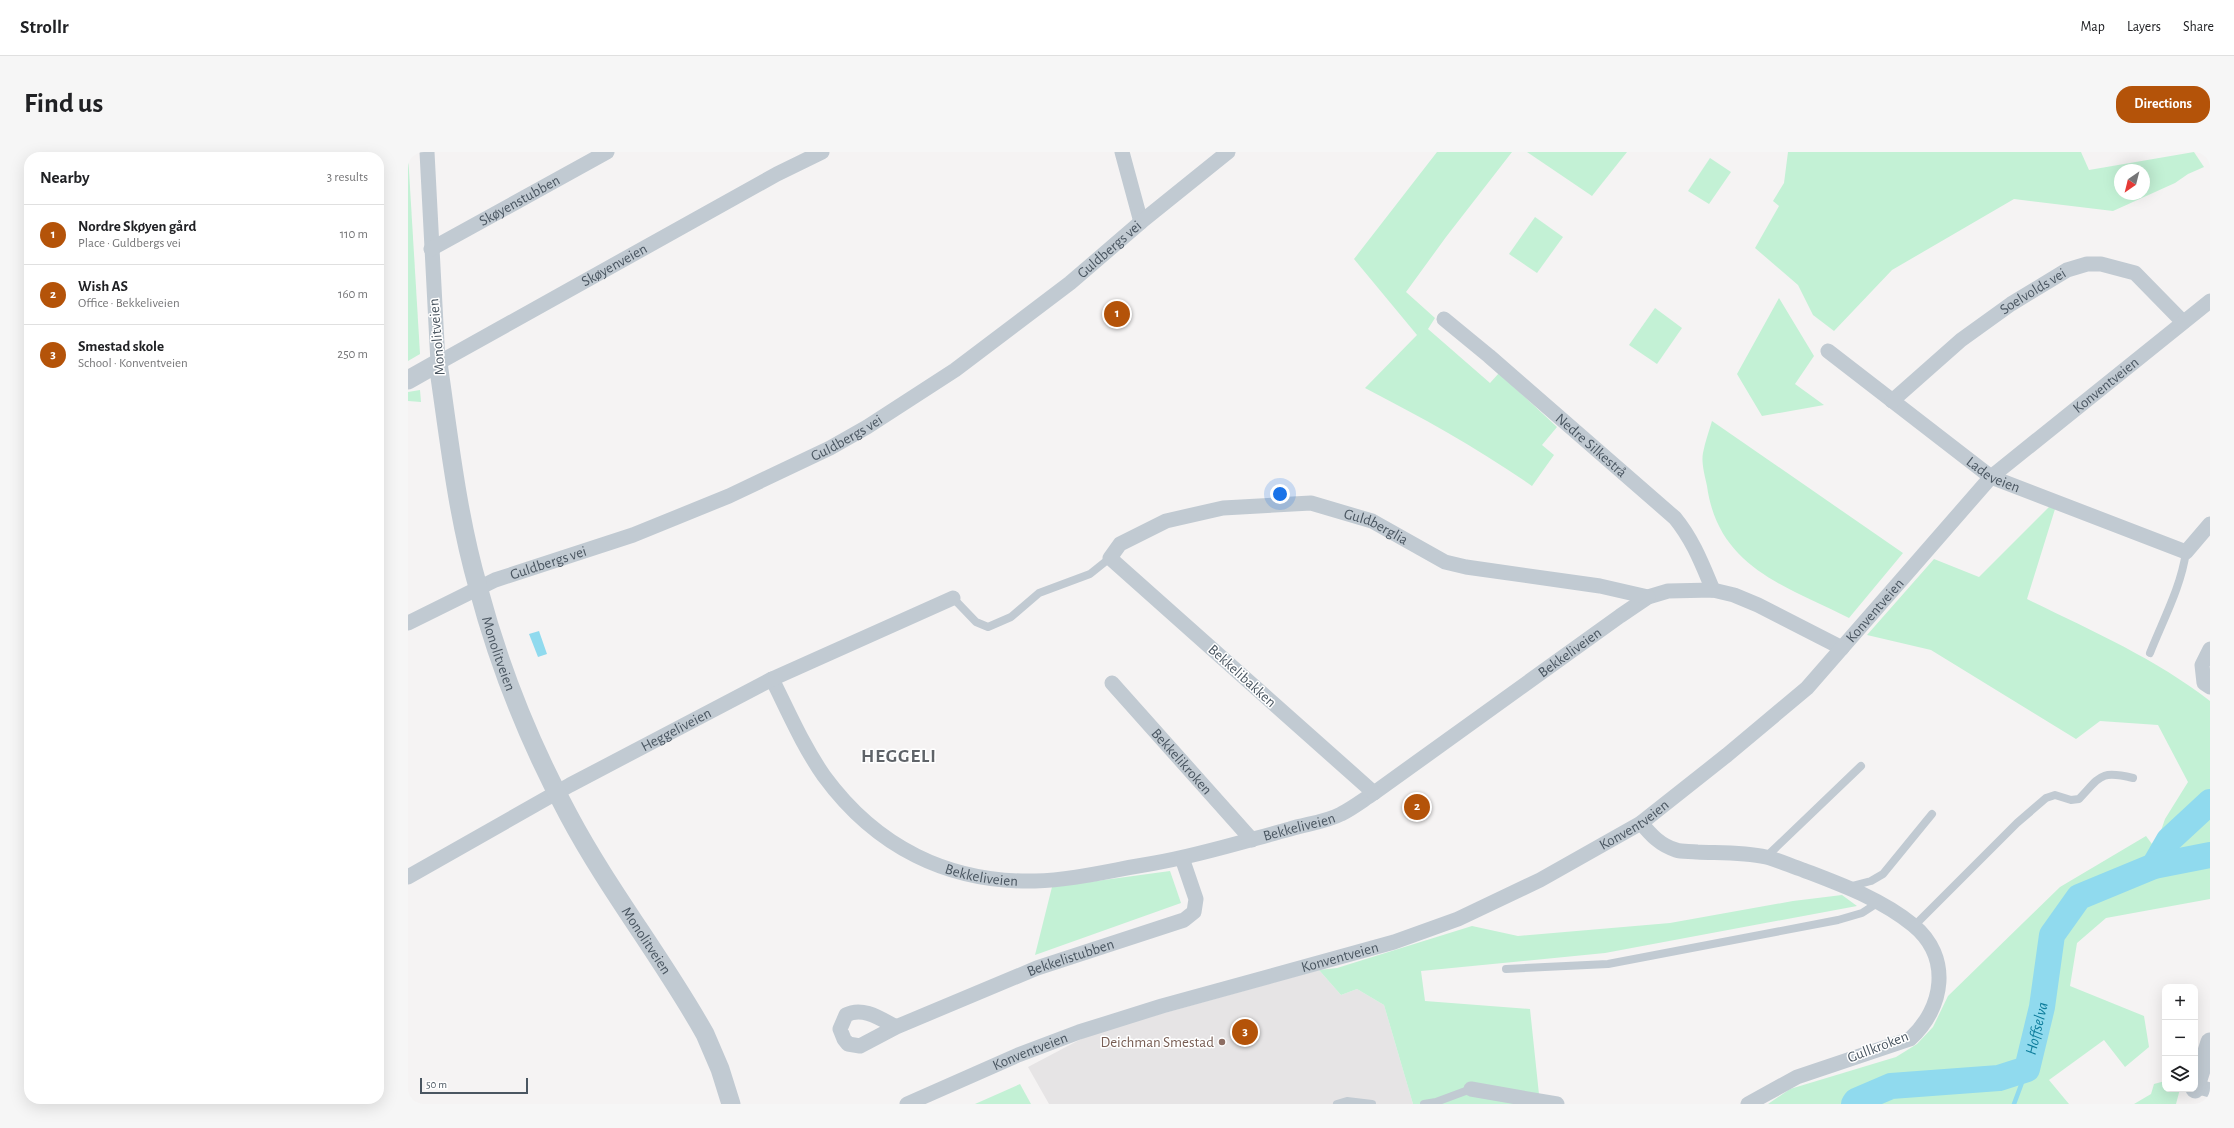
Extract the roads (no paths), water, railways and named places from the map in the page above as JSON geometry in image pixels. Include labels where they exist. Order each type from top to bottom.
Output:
[{"type":"street","name":"Monolitveien","points":[[427,152],[438,363],[462,520],[478,588],[528,732],[576,830],[689,1006],[705,1034],[720,1069],[731,1104]]},
{"type":"street","name":"Skøyenstubben","points":[[431,249],[607,152]]},
{"type":"street","name":"Skøyenveien","points":[[408,380],[777,174],[822,152]]},
{"type":"street","points":[[1122,152],[1141,222]]},
{"type":"street","name":"Guldbergs vei","points":[[408,623],[495,580],[633,535],[729,496],[830,448],[867,427],[955,370],[1070,283],[1141,222],[1228,152]]},
{"type":"street","name":"Soelvolds vei","points":[[1892,401],[1960,340],[2011,304],[2067,270],[2086,264],[2101,264],[2135,273],[2183,322]]},
{"type":"street","name":"Konventveien","points":[[908,1104],[1018,1055],[1100,1025],[1394,942],[1452,921],[1522,890],[1641,823],[1727,755],[1807,688],[1918,563],[1991,477],[2210,301]]},
{"type":"street","name":"Nedre Silkestrå","points":[[1444,319],[1489,356],[1675,518],[1688,534],[1696,548],[1713,590]]},
{"type":"street","name":"Ladeveien","points":[[1828,351],[1991,477],[2186,552]]},
{"type":"street","name":"Guldberglia","points":[[1110,558],[1120,544],[1166,521],[1223,508],[1311,503],[1372,521],[1445,562],[1466,567],[1600,586],[1648,597]]},
{"type":"street","points":[[2186,552],[2210,524]]},
{"type":"street","name":"Bekkelibakken","points":[[1110,558],[1374,793]]},
{"type":"street","name":"Bekkeliveien","points":[[772,679],[813,759],[836,791],[855,812],[879,834],[932,864],[974,876],[1035,881],[1058,879],[1182,858],[1252,840],[1340,814],[1374,793],[1648,597],[1668,591],[1713,590],[1734,595],[1758,605],[1842,648]]},
{"type":"street","name":"Heggeliveien","points":[[408,877],[558,792],[772,679],[953,598]]},
{"type":"street","points":[[2210,649],[2202,665],[2204,684],[2210,688]]},
{"type":"street","name":"Bekkelikroken","points":[[1112,683],[1252,840]]},
{"type":"street","name":"Gullkroken","points":[[1641,823],[1660,844],[1677,850],[1766,857],[1848,887],[1879,902],[1914,926],[1929,944],[1935,956],[1939,982],[1935,1005],[1920,1029],[1910,1038],[1797,1077],[1748,1104]]},
{"type":"street","name":"Bekkelistubben","points":[[896,1027],[1037,968],[1190,917],[1194,912],[1196,899],[1182,858]]},
{"type":"street","points":[[2190,1104],[2199,1088],[2210,1042]]},
{"type":"street","points":[[1471,1089],[1557,1104]]},
{"type":"lane","points":[[2150,653],[2177,587],[2184,566],[2186,552]]},
{"type":"lane","points":[[953,598],[976,622],[988,627],[1011,617],[1039,593],[1090,574],[1110,558]]},
{"type":"lane","points":[[1766,857],[1861,766]]},
{"type":"lane","points":[[1914,926],[2017,823],[2046,798],[2055,795],[2071,800],[2079,799],[2097,780],[2105,775],[2113,773],[2133,778]]},
{"type":"lane","points":[[1848,887],[1871,881],[1883,874],[1932,814]]},
{"type":"lane","points":[[1506,969],[1608,964],[1838,920],[1862,913],[1879,902]]},
{"type":"lane","points":[[1424,1104],[1436,1102],[1471,1089]]},
{"type":"lane","points":[[1337,1104],[1347,1101],[1372,1104]]},
{"type":"water","points":[[539,631],[547,654],[538,657],[529,634]]},
{"type":"waterway","name":"Hoffselva","points":[[2154,866],[2169,840],[2210,802]]},
{"type":"waterway","name":"Hoffselva","points":[[1854,1104],[1856,1101],[1891,1086],[1999,1078],[2027,1069],[2042,1007],[2052,935],[2079,897],[2154,866],[2210,855]]},
{"type":"waterway","points":[[2014,1104],[2027,1069]]},
{"type":"place","name":"Nordre Skøyen gård","points":[[1117,314]]},
{"type":"place","name":"Wish AS","points":[[1417,807]]},
{"type":"place","name":"Smestad skole","points":[[1245,1032]]},
{"type":"place","name":"Deichman Smestad","points":[[1222,1042]]},
{"type":"district","name":"HEGGELI","points":[[899,756]]}]
